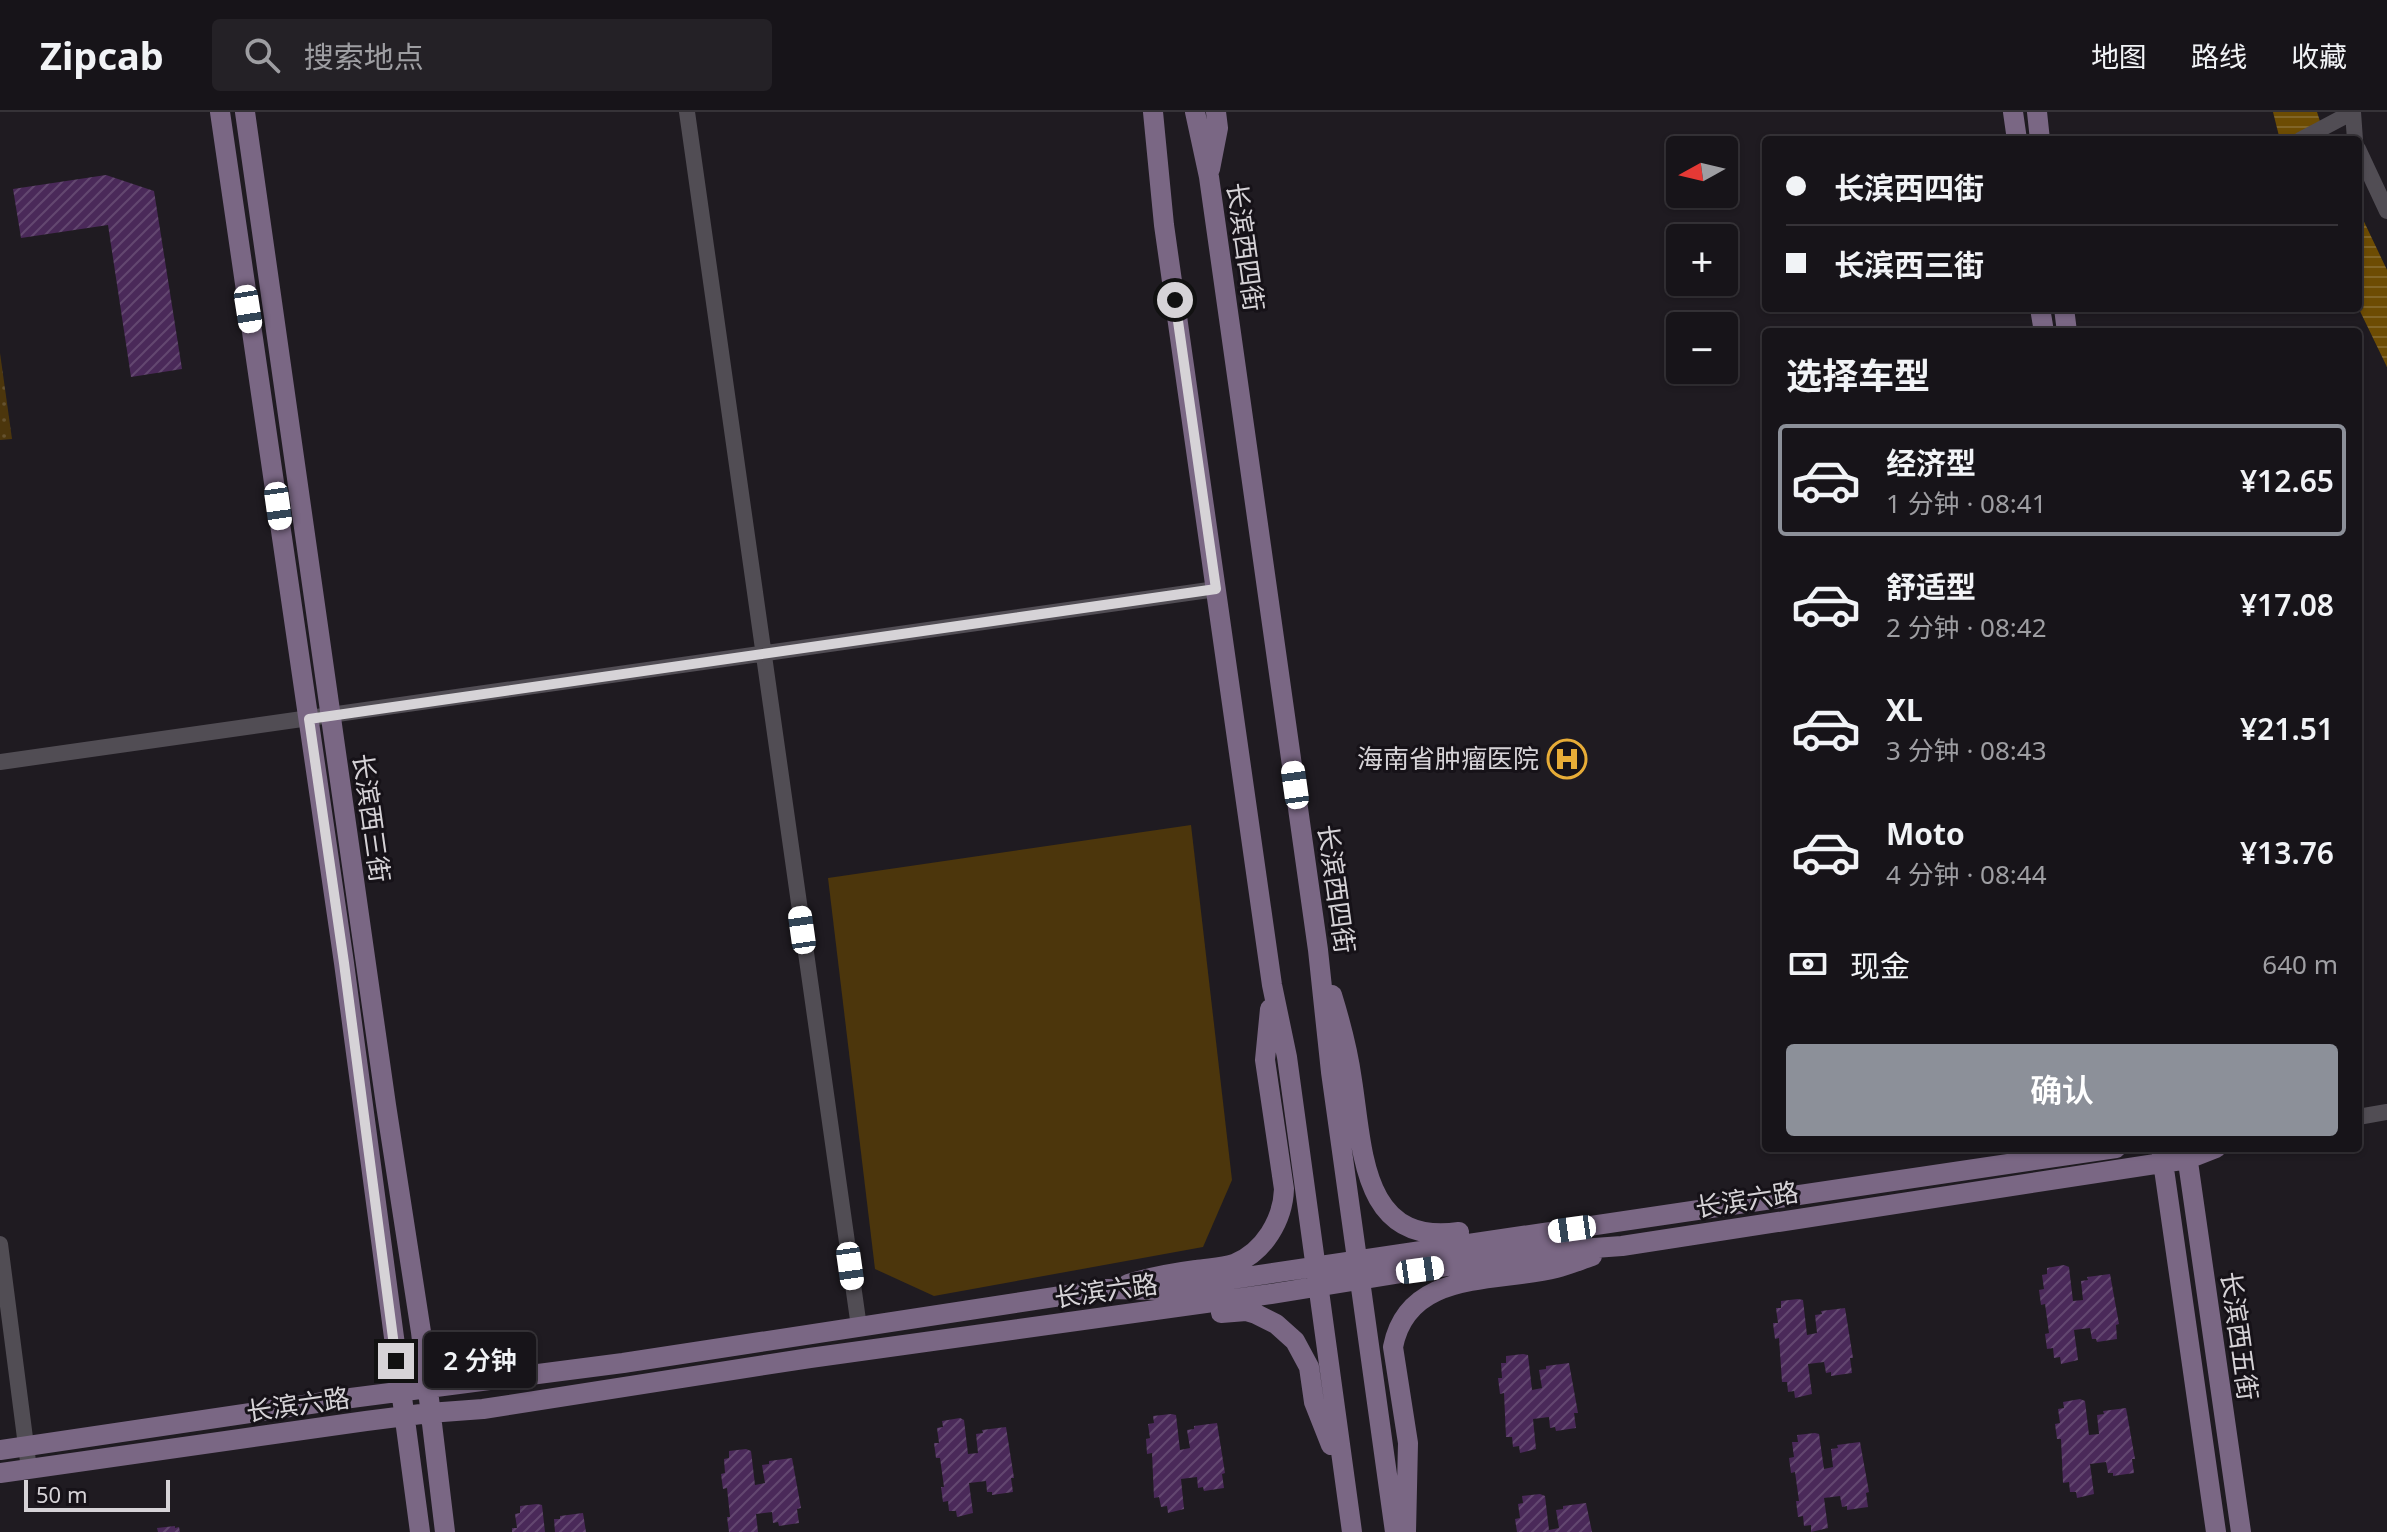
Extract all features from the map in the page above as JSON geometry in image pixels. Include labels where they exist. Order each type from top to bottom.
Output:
[{"type":"main road","name":"长滨西三街","points":[[220,112],[344,963],[420,1532]]},
{"type":"main road","name":"长滨西三街","points":[[245,112],[421,1332],[445,1532]]},
{"type":"main road","points":[[1138,112],[1164,225]]},
{"type":"main road","points":[[1153,112],[1164,225],[1272,985],[1287,1057],[1352,1532]]},
{"type":"main road","name":"长滨西四街","points":[[1195,112],[1209,177],[1318,950],[1330,1060],[1395,1532]]},
{"type":"main road","points":[[1209,177],[1218,128],[1216,112]]},
{"type":"main road","points":[[2013,112],[2016,136]]},
{"type":"main road","points":[[2037,112],[2040,136]]},
{"type":"main road","points":[[1318,950],[1347,1044],[1366,1173],[1376,1198],[1395,1217],[1428,1235],[1547,1220],[1618,1223]]},
{"type":"main road","points":[[1107,1289],[1156,1276],[1233,1264],[1260,1245],[1274,1226],[1283,1204],[1284,1189],[1265,1060],[1272,985]]},
{"type":"main road","name":"长滨六路","points":[[1358,1271],[1618,1223],[2089,1152]]},
{"type":"main road","name":"长滨六路","points":[[0,1473],[403,1416],[483,1409],[810,1358],[1110,1316],[1358,1271],[1622,1246],[2162,1155],[2187,1154]]},
{"type":"main road","name":"长滨西五街","points":[[2187,1154],[2241,1532]]},
{"type":"main road","name":"长滨西五街","points":[[2162,1155],[2216,1532]]},
{"type":"main road","points":[[1406,1532],[1408,1443],[1393,1347],[1396,1332],[1404,1318],[1426,1296],[1443,1288],[1462,1282],[1555,1268],[1622,1246]]},
{"type":"main road","name":"长滨六路","points":[[0,1450],[426,1388],[623,1363],[1107,1289],[1158,1290],[1316,1277]]},
{"type":"main road","points":[[1110,1316],[1160,1322],[1246,1311],[1276,1324],[1303,1352],[1309,1367],[1314,1402],[1343,1475]]},
{"type":"street","points":[[687,112],[859,1327]]},
{"type":"street","points":[[2307,136],[2353,112],[2355,136]]},
{"type":"street","points":[[2362,158],[2387,211]]},
{"type":"street","points":[[0,762],[1216,589]]},
{"type":"street","points":[[2362,1116],[2387,1112]]},
{"type":"street","points":[[0,1244],[29,1469]]},
{"type":"shaded area","points":[[2273,112],[2317,112],[2325,136],[2279,136]]},
{"type":"shaded area","points":[[2362,217],[2387,270],[2387,367],[2360,312]]},
{"type":"shaded area","points":[[0,353],[12,439],[0,440]]},
{"type":"shaded area","points":[[1191,825],[1232,1180],[1203,1247],[934,1296],[875,1269],[828,878]]},
{"type":"building","points":[[106,175],[154,191],[182,369],[131,377],[108,225],[21,238],[13,189]]},
{"type":"building","points":[[2069,1267],[2073,1301],[2083,1300],[2081,1281],[2088,1280],[2087,1277],[2110,1274],[2119,1324],[2116,1325],[2117,1339],[2097,1342],[2092,1339],[2090,1328],[2074,1330],[2078,1360],[2061,1364],[2060,1357],[2054,1358],[2053,1348],[2047,1349],[2045,1334],[2049,1333],[2045,1304],[2041,1305],[2039,1290],[2044,1289],[2042,1275],[2047,1274],[2047,1268]]},
{"type":"building","points":[[1803,1300],[1807,1335],[1817,1333],[1815,1315],[1822,1314],[1821,1311],[1845,1308],[1853,1358],[1850,1358],[1852,1373],[1831,1376],[1831,1372],[1826,1373],[1824,1362],[1808,1364],[1812,1394],[1795,1398],[1794,1391],[1788,1392],[1787,1382],[1782,1382],[1779,1338],[1775,1339],[1773,1323],[1778,1323],[1776,1308],[1781,1308],[1781,1301]]},
{"type":"building","points":[[1528,1355],[1532,1390],[1542,1388],[1539,1370],[1569,1363],[1578,1413],[1574,1413],[1576,1428],[1556,1431],[1555,1427],[1550,1428],[1549,1417],[1533,1419],[1536,1449],[1520,1453],[1519,1446],[1513,1447],[1512,1437],[1506,1437],[1504,1393],[1500,1394],[1498,1378],[1502,1378],[1501,1363],[1506,1363],[1506,1356]]},
{"type":"building","points":[[2085,1401],[2089,1435],[2099,1434],[2097,1415],[2104,1414],[2103,1411],[2126,1408],[2135,1459],[2132,1459],[2134,1473],[2113,1476],[2113,1473],[2108,1473],[2106,1462],[2090,1464],[2094,1494],[2077,1498],[2076,1492],[2070,1492],[2069,1482],[2063,1483],[2061,1439],[2057,1439],[2055,1424],[2060,1423],[2058,1409],[2064,1408],[2063,1402]]},
{"type":"building","points":[[1176,1415],[1180,1450],[1190,1448],[1187,1430],[1217,1423],[1225,1473],[1222,1474],[1224,1488],[1204,1491],[1203,1487],[1198,1488],[1197,1477],[1181,1479],[1184,1509],[1168,1513],[1167,1506],[1161,1507],[1159,1497],[1154,1498],[1152,1453],[1147,1454],[1146,1439],[1150,1438],[1148,1424],[1154,1423],[1153,1416]]},
{"type":"building","points":[[964,1420],[968,1454],[978,1453],[976,1434],[983,1433],[982,1430],[1006,1427],[1014,1478],[1011,1478],[1013,1492],[992,1495],[992,1492],[987,1492],[986,1481],[969,1483],[973,1513],[957,1517],[956,1511],[949,1511],[948,1501],[943,1502],[940,1458],[936,1458],[934,1443],[939,1443],[937,1428],[943,1427],[942,1421]]},
{"type":"building","points":[[1819,1434],[1824,1469],[1833,1467],[1831,1449],[1838,1448],[1837,1445],[1860,1442],[1869,1492],[1866,1493],[1868,1507],[1847,1510],[1847,1506],[1842,1507],[1840,1496],[1824,1498],[1828,1528],[1811,1532],[1811,1525],[1804,1526],[1803,1516],[1798,1517],[1795,1472],[1791,1473],[1789,1458],[1794,1457],[1792,1442],[1798,1442],[1797,1435]]},
{"type":"building","points":[[729,1451],[751,1451],[755,1485],[765,1483],[762,1465],[792,1458],[801,1508],[797,1509],[799,1523],[779,1526],[778,1522],[773,1523],[772,1512],[756,1514],[758,1532],[729,1532],[727,1488],[723,1489],[721,1474],[725,1473],[724,1459],[729,1458]]},
{"type":"building","points":[[1522,1496],[1545,1496],[1549,1530],[1559,1528],[1556,1510],[1586,1503],[1592,1532],[1517,1532],[1515,1519],[1520,1518],[1518,1504],[1523,1503]]},
{"type":"building","points":[[542,1505],[545,1532],[512,1532],[512,1528],[517,1528],[515,1514],[520,1513],[520,1506]]},
{"type":"building","points":[[583,1513],[586,1532],[555,1532],[554,1519]]},
{"type":"building","points":[[179,1527],[180,1532],[158,1532],[157,1528]]},
{"type":"place","name":"海南省肿瘤医院","points":[[1567,759]]},
{"type":"route","points":[[396,1361],[361,1084],[309,719],[1216,589],[1175,300]]}]
